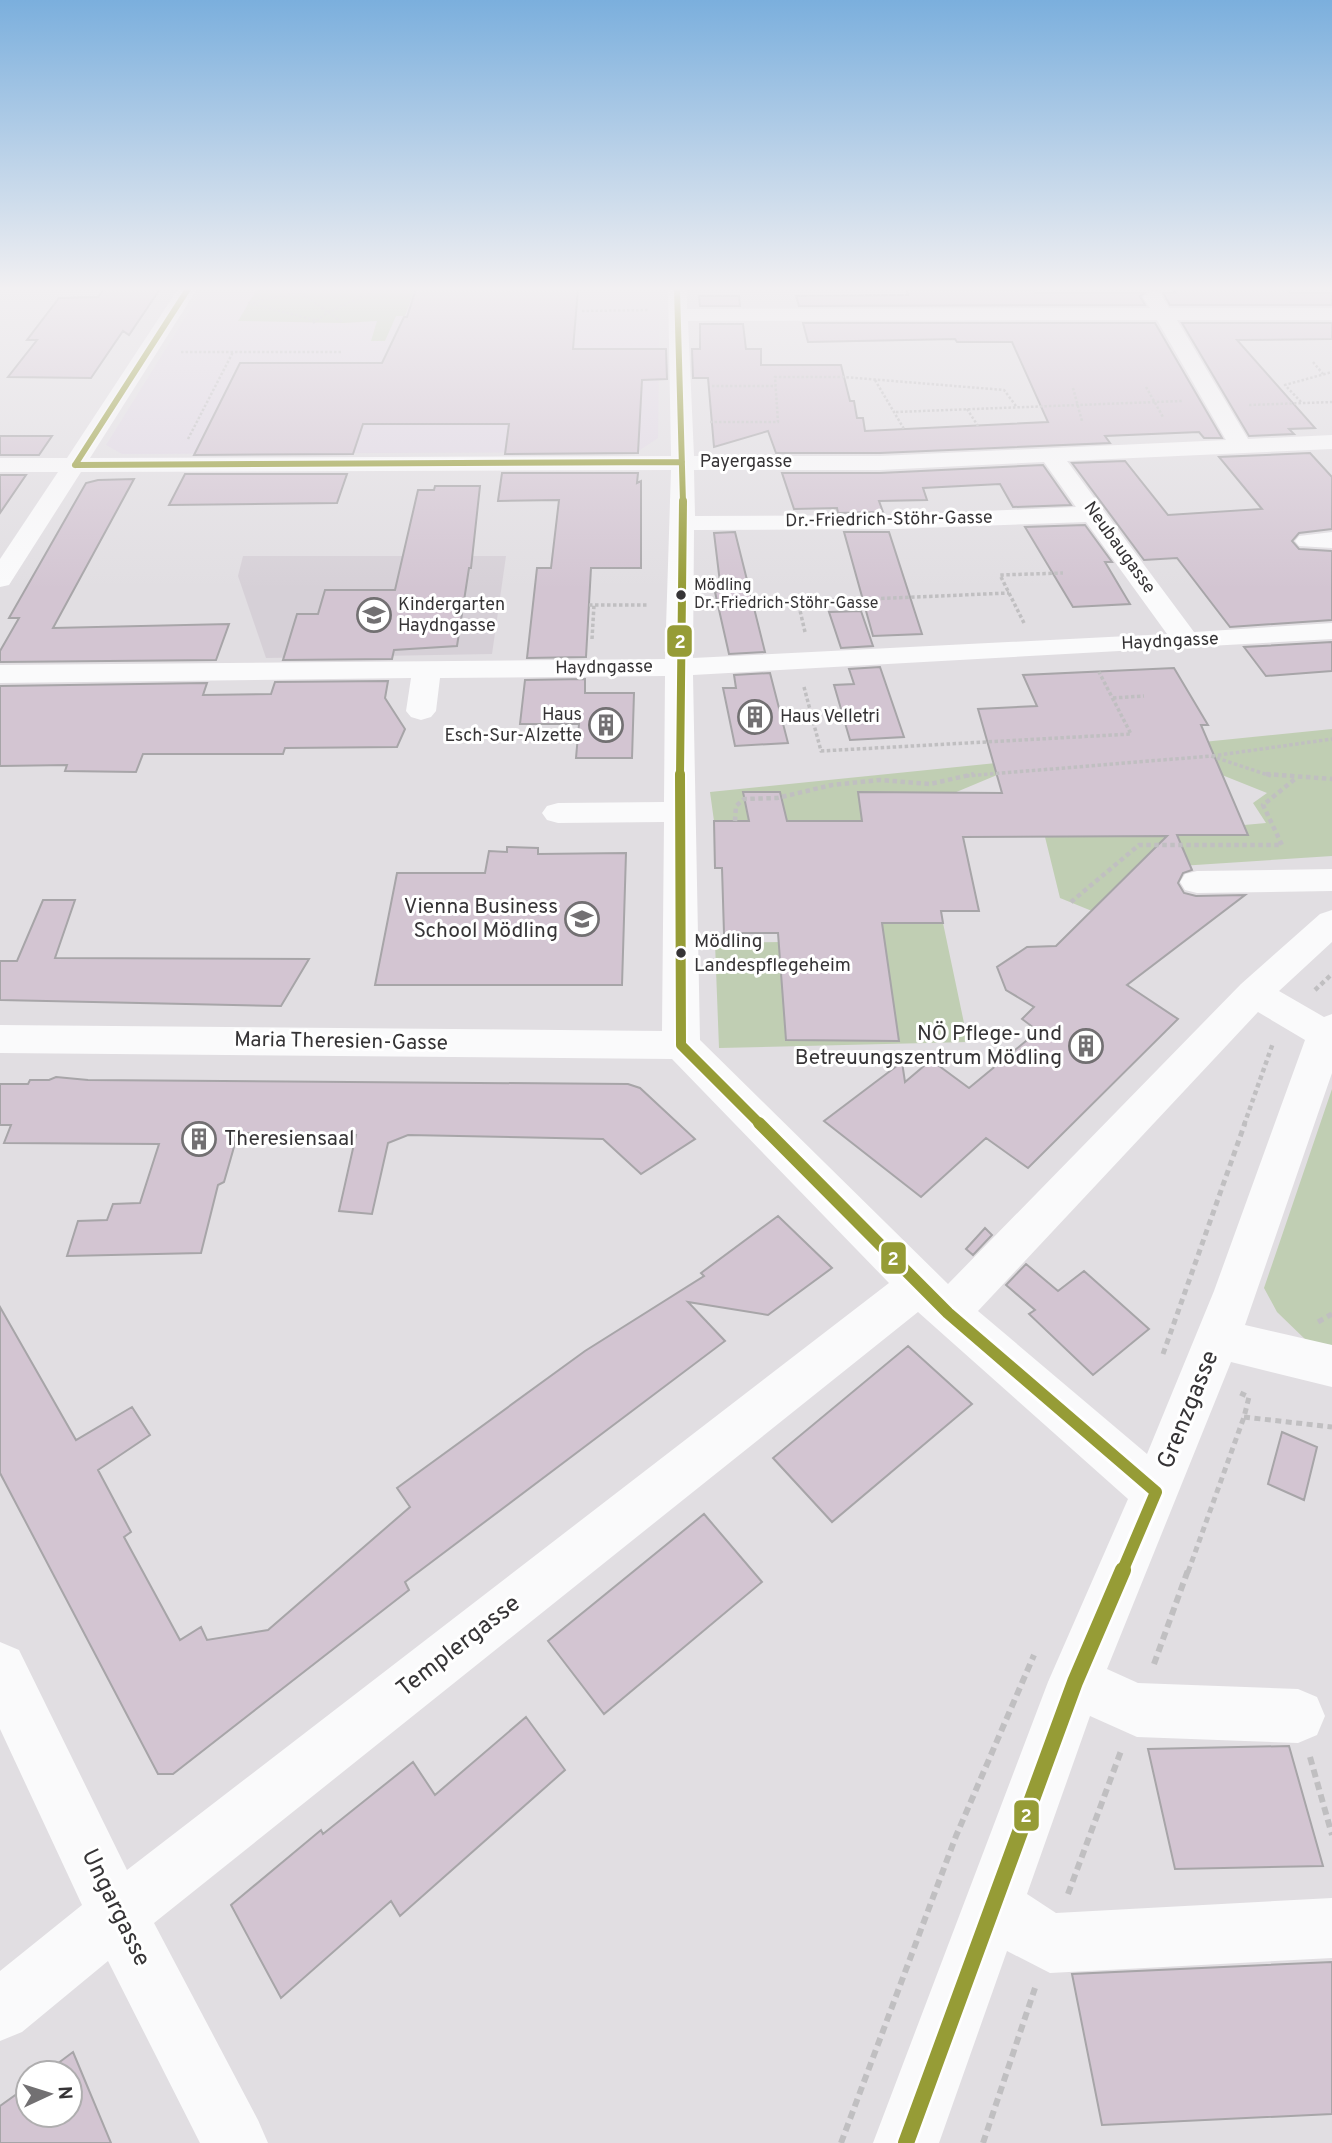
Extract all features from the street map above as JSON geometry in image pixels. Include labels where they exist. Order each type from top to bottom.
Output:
[{"type":"street","points":[[0,579],[123,389]]},
{"type":"street","points":[[680,389],[683,523],[678,667],[681,1045],[934,1299],[1156,1492]]},
{"type":"street","points":[[1207,389],[1241,446]]},
{"type":"street","name":"Payergasse","points":[[0,465],[880,463],[1241,446],[1329,445]]},
{"type":"street","name":"Neubaugasse","points":[[1051,456],[1186,641]]},
{"type":"street","name":"Dr.-Friedrich-Stöhr-Gasse","points":[[683,523],[895,522],[1095,514]]},
{"type":"street","name":"Haydngasse","points":[[0,674],[678,667],[1332,631]]},
{"type":"street","points":[[421,711],[427,670]]},
{"type":"street","points":[[558,813],[679,812]]},
{"type":"street","points":[[1197,882],[1332,880]]},
{"type":"street","name":"Templergasse","points":[[0,2010],[117,1915],[934,1299],[1332,922]]},
{"type":"street","points":[[1254,993],[1316,1026]]},
{"type":"street","name":"Grenzgasse","points":[[916,2138],[992,1907],[1056,1664],[1156,1492],[1217,1339],[1316,1026]]},
{"type":"street","name":"Maria Theresien-Gasse","points":[[0,1039],[681,1045]]},
{"type":"street","points":[[1217,1339],[1332,1366]]},
{"type":"street","points":[[1056,1664],[1137,1710],[1298,1716]]},
{"type":"street","name":"Ungargasse","points":[[0,1670],[117,1915],[235,2143]]},
{"type":"street","points":[[992,1907],[1050,1943],[1332,1928]]},
{"type":"path","points":[[186,443],[214,389]]},
{"type":"path","points":[[681,421],[778,422],[774,389]]},
{"type":"path","points":[[881,389],[904,429]]},
{"type":"path","points":[[992,389],[1004,390],[1016,406]]},
{"type":"path","points":[[1073,389],[1082,421]]},
{"type":"path","points":[[1147,389],[1163,417]]},
{"type":"path","points":[[1289,389],[1302,403]]},
{"type":"path","points":[[896,412],[1154,402],[1332,402]]},
{"type":"path","points":[[967,408],[978,426]]},
{"type":"path","points":[[1036,649],[1000,575],[1063,573]]},
{"type":"path","points":[[1009,593],[798,602],[821,751],[1131,734],[1086,646]]},
{"type":"path","points":[[593,623],[591,605],[680,604]]},
{"type":"path","points":[[1112,698],[1144,696]]},
{"type":"path","points":[[735,821],[736,806],[744,799],[777,798],[832,785],[880,780],[930,784],[949,782],[979,773],[1211,756],[1332,739]]},
{"type":"path","points":[[1211,756],[1239,767],[1296,779],[1332,779]]},
{"type":"path","points":[[1071,902],[1139,845],[1282,845],[1263,805],[1296,779]]},
{"type":"path","points":[[1162,1356],[1280,1025],[1316,1026],[1332,974]]},
{"type":"path","points":[[1244,1417],[1332,1427]]},
{"type":"path","points":[[841,2143],[943,1867],[1004,1720],[1056,1664]]},
{"type":"path","points":[[1298,1716],[1332,1835]]},
{"type":"shaded area","points":[[141,389],[659,389],[658,438],[637,452],[122,454],[106,445]]},
{"type":"shaded area","name":"Kindergarten Haydngasse","points":[[243,556],[506,556],[492,654],[266,658],[238,576]]},
{"type":"green space","points":[[1332,729],[1332,856],[1134,869],[1092,911],[1060,898],[1045,837],[1247,835],[1244,825],[1266,823],[1253,803],[1267,793],[1222,775],[997,775],[954,793],[858,792],[864,836],[816,821],[714,821],[710,792]]},
{"type":"green space","points":[[882,923],[943,923],[968,1042],[719,1048],[715,943],[784,942],[782,985],[786,1040],[898,1041]]},
{"type":"green space","points":[[1332,1089],[1332,1345],[1310,1344],[1277,1312],[1264,1288]]},
{"type":"building","points":[[227,389],[642,389],[638,453],[505,454],[509,424],[363,424],[353,454],[194,455]]},
{"type":"building","points":[[709,389],[847,389],[850,401],[854,401],[857,418],[863,418],[865,431],[1048,422],[1033,389],[1193,389],[1222,438],[1204,438],[1199,432],[1105,436],[1110,443],[880,453],[776,453],[768,431],[714,447]]},
{"type":"building","points":[[1221,389],[1280,389],[1315,428],[1289,429],[1294,434],[1249,436]]},
{"type":"building","points":[[0,436],[52,436],[39,455],[0,455]]},
{"type":"building","points":[[1310,453],[1332,477],[1332,529],[1299,533],[1292,541],[1299,549],[1332,551],[1332,620],[1230,627],[1177,558],[1144,560],[1072,463],[1125,461],[1168,515],[1262,509],[1219,457]]},
{"type":"building","points":[[1043,465],[1071,505],[1013,507],[1000,484],[923,488],[927,500],[879,501],[883,512],[838,513],[837,508],[794,509],[782,473],[880,473]]},
{"type":"building","points":[[502,473],[638,473],[637,483],[641,481],[641,568],[591,568],[586,657],[527,658],[537,568],[551,568],[559,500],[498,501]]},
{"type":"building","points":[[185,474],[347,474],[337,503],[169,505]]},
{"type":"building","points":[[0,475],[26,475],[0,513]]},
{"type":"building","points":[[134,479],[53,628],[229,624],[216,660],[0,662],[0,651],[19,618],[9,618],[86,483]]},
{"type":"building","points":[[435,486],[480,486],[471,568],[457,646],[394,650],[392,659],[283,660],[297,614],[318,614],[325,590],[395,590],[418,490],[434,490]]},
{"type":"building","points":[[1085,525],[1112,562],[1105,562],[1130,604],[1073,607],[1025,527]]},
{"type":"building","points":[[735,532],[765,652],[729,654],[715,592],[721,591],[714,533]]},
{"type":"building","points":[[844,532],[889,532],[922,634],[873,636]]},
{"type":"building","points":[[861,611],[873,646],[841,648],[829,612]]},
{"type":"building","points":[[1332,642],[1332,671],[1266,676],[1244,647]]},
{"type":"building","points":[[880,667],[904,737],[850,740],[834,685],[854,684],[849,669]]},
{"type":"building","points":[[1174,668],[1208,725],[1201,725],[1248,835],[1177,835],[1192,870],[1183,873],[1178,883],[1184,893],[1196,896],[1245,895],[1127,985],[1178,1019],[1028,1168],[986,1138],[921,1197],[824,1121],[902,1062],[905,1082],[931,1060],[969,1088],[1038,1031],[1022,1019],[1034,1007],[1006,990],[997,967],[1027,947],[1056,946],[1167,836],[963,837],[979,911],[941,911],[943,923],[882,923],[899,1041],[786,1040],[778,933],[724,933],[722,868],[715,868],[714,821],[749,821],[743,792],[780,792],[787,821],[862,821],[858,792],[1002,793],[978,709],[1037,706],[1023,675]]},
{"type":"building","name":"Haus Velletri","points":[[770,673],[788,743],[735,746],[723,688],[736,688],[734,675]]},
{"type":"building","points":[[585,679],[585,693],[634,693],[632,758],[576,758],[579,724],[520,724],[525,680]]},
{"type":"building","points":[[388,681],[385,698],[405,729],[397,747],[285,748],[283,754],[143,754],[136,772],[65,771],[67,765],[0,766],[0,686],[207,683],[203,695],[271,694],[275,682]]},
{"type":"building","name":"Vienna Business School Mödling","points":[[507,847],[538,848],[538,854],[626,853],[622,985],[375,985],[397,873],[485,873],[489,851],[507,852]]},
{"type":"building","points":[[43,900],[75,900],[55,958],[309,959],[281,1006],[0,1000],[0,961],[17,961]]},
{"type":"building","points":[[56,1077],[88,1080],[628,1084],[640,1088],[695,1139],[641,1174],[603,1139],[408,1135],[388,1143],[372,1214],[339,1211],[356,1135],[238,1133],[224,1182],[218,1185],[201,1253],[67,1256],[78,1221],[107,1220],[113,1204],[140,1203],[159,1144],[4,1143],[11,1125],[0,1125],[0,1084],[28,1084],[30,1080],[49,1080]]},
{"type":"building","points":[[778,1216],[832,1268],[768,1315],[688,1302],[725,1341],[405,1582],[409,1590],[173,1774],[158,1774],[0,1473],[0,1307],[76,1440],[132,1407],[150,1435],[98,1470],[131,1532],[124,1537],[180,1640],[201,1627],[207,1640],[268,1630],[410,1507],[397,1488],[585,1351],[704,1276],[701,1273]]},
{"type":"building","points":[[985,1228],[992,1235],[973,1255],[966,1249]]},
{"type":"building","points":[[1026,1264],[1058,1291],[1084,1271],[1149,1329],[1093,1375],[1029,1314],[1035,1310],[1006,1285]]},
{"type":"building","points":[[908,1346],[972,1404],[832,1522],[773,1458]]},
{"type":"building","points":[[1282,1432],[1317,1447],[1304,1500],[1268,1484]]},
{"type":"building","points":[[704,1514],[762,1582],[604,1714],[548,1641]]},
{"type":"building","points":[[526,1717],[565,1770],[400,1916],[391,1901],[281,1998],[231,1905],[321,1830],[323,1834],[413,1762],[435,1795]]},
{"type":"building","points":[[1289,1746],[1323,1866],[1175,1869],[1148,1749]]},
{"type":"building","points":[[1332,1962],[1332,2114],[1102,2125],[1072,1974]]},
{"type":"building","points":[[73,2052],[76,2059],[64,2059]]},
{"type":"building","points":[[84,2078],[111,2143],[0,2143],[0,2106],[14,2096],[14,2129],[84,2129]]},
{"type":"transit line","name":"2","points":[[75,465],[124,389]]},
{"type":"transit line","name":"2","points":[[680,389],[683,484],[679,667],[681,1045],[948,1313],[1156,1492]]},
{"type":"transit line","name":"2","points":[[75,465],[682,462]]},
{"type":"transit line","name":"2","points":[[906,2143],[1075,1682],[1156,1492]]},
{"type":"place","name":"Mödling Dr.-Friedrich-Stöhr-Gasse","points":[[681,595]]},
{"type":"place","name":"Kindergarten Haydngasse","points":[[374,615]]},
{"type":"place","name":"Haus Velletri","points":[[755,717]]},
{"type":"place","name":"Haus Esch-Sur-Alzette","points":[[606,725]]},
{"type":"place","name":"Vienna Business School Mödling","points":[[582,919]]},
{"type":"place","name":"Mödling Landespflegeheim","points":[[681,953]]},
{"type":"place","name":"NÖ Pflege- und Betreuungszentrum Mödling","points":[[1086,1046]]},
{"type":"place","name":"Theresiensaal","points":[[199,1139]]}]
